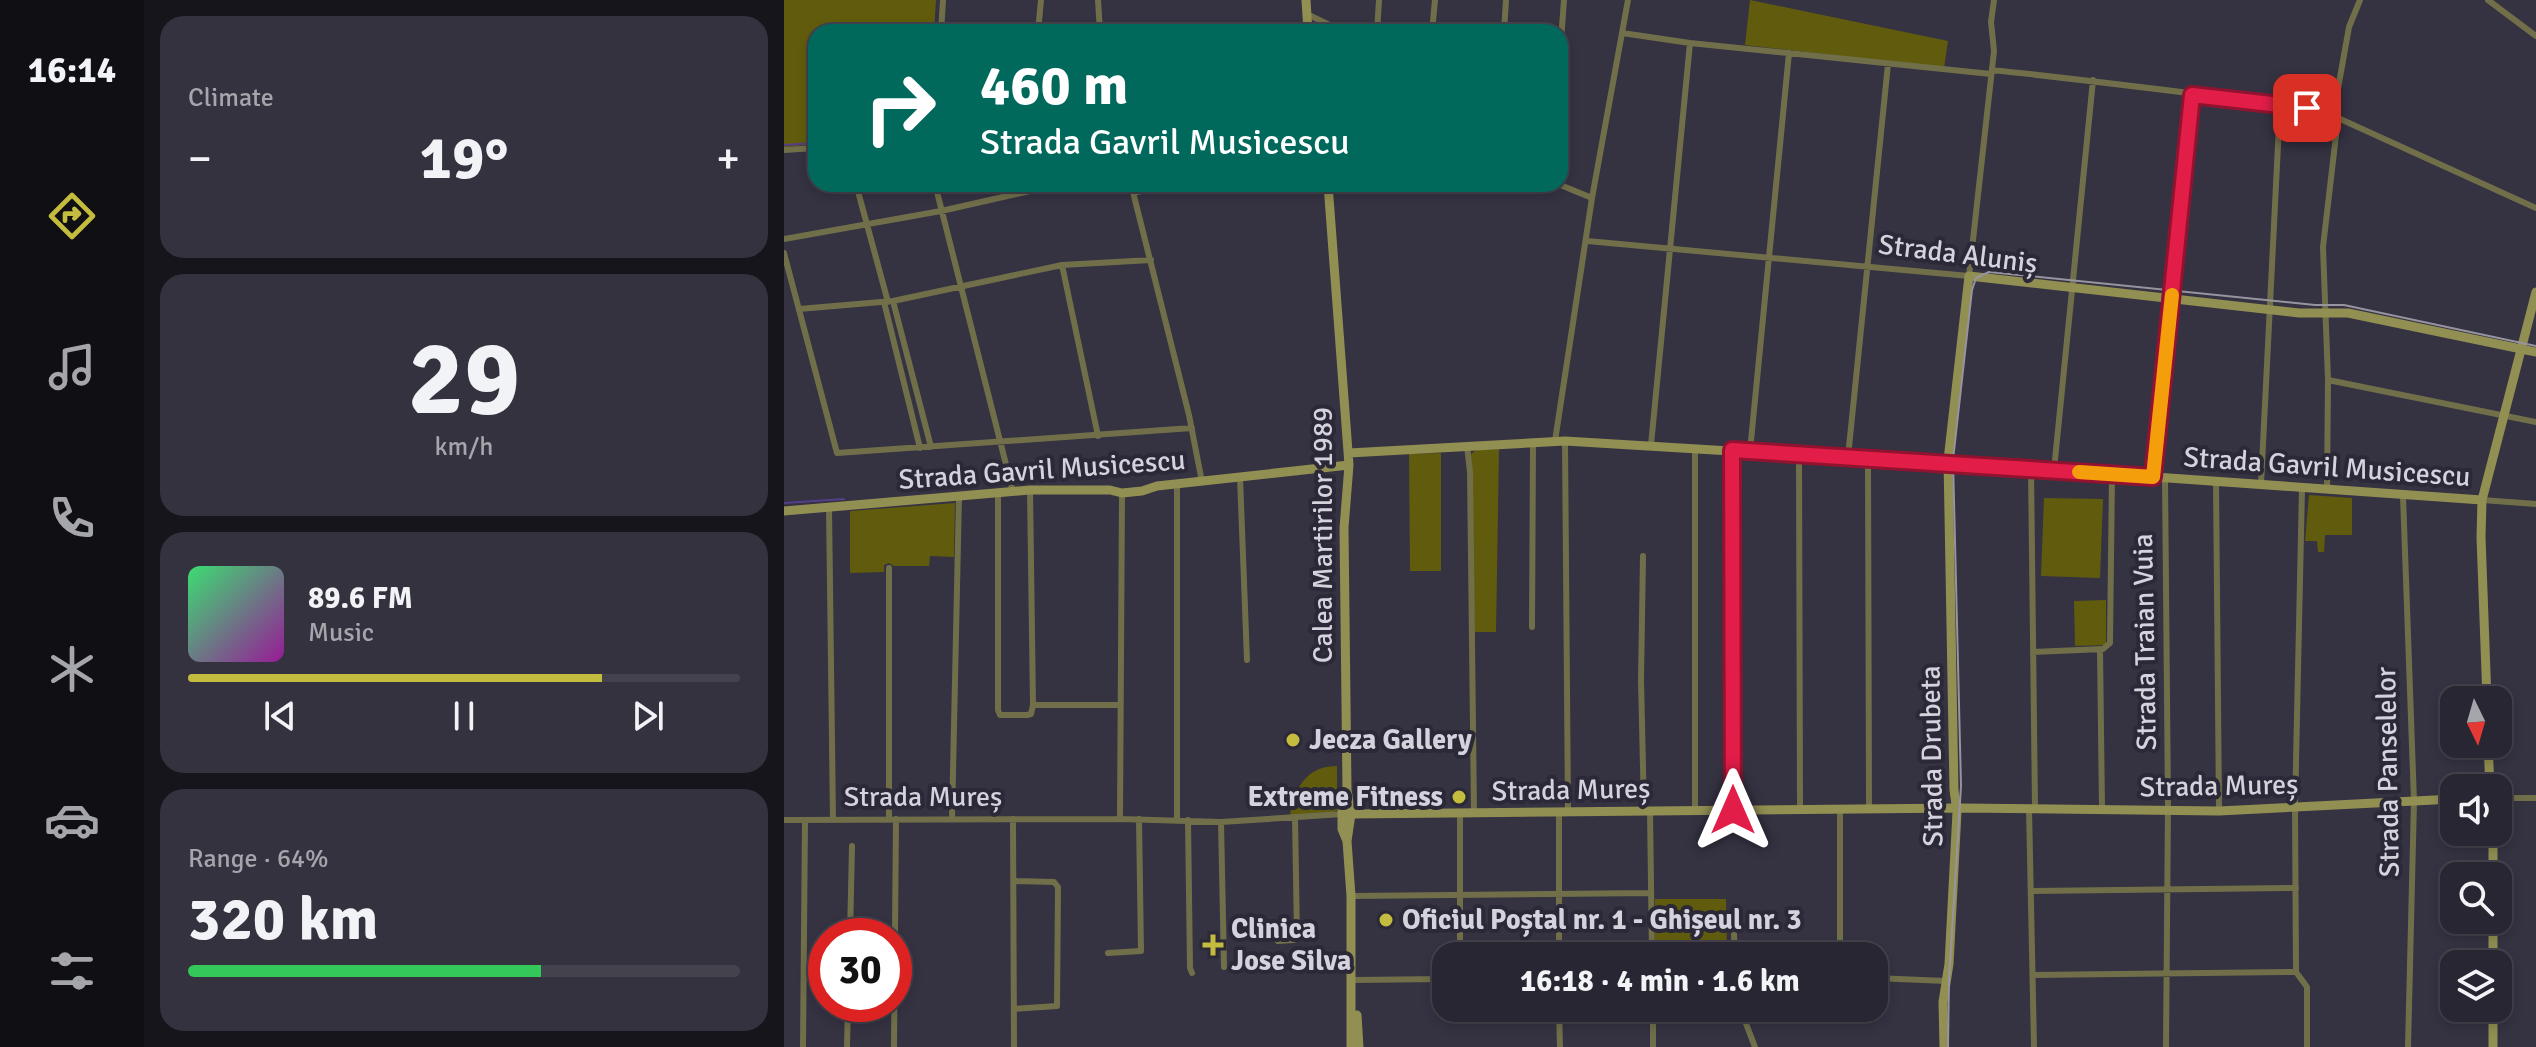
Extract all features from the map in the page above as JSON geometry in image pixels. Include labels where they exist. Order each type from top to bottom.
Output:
[{"type":"street","points":[[942,24],[943,0]]},
{"type":"street","points":[[1039,24],[1041,0]]},
{"type":"street","points":[[1098,0],[1100,24]]},
{"type":"street","points":[[1309,0],[1310,24]]},
{"type":"street","points":[[1309,0],[1310,24]]},
{"type":"street","points":[[1378,24],[1379,0]]},
{"type":"street","points":[[1433,24],[1435,0]]},
{"type":"street","points":[[1504,24],[1506,0]]},
{"type":"street","points":[[1562,24],[1564,0]]},
{"type":"street","points":[[1559,942],[1563,812],[1560,441],[1592,198],[1628,0]]},
{"type":"street","points":[[1969,276],[1992,72],[1994,0]]},
{"type":"street","points":[[2327,490],[2328,380],[2323,247],[2336,115],[2349,27],[2360,0]]},
{"type":"street","points":[[2488,0],[2536,36]]},
{"type":"street","points":[[1311,16],[1328,24]]},
{"type":"street","points":[[1622,33],[1888,64],[2093,80],[2336,115],[2536,208]]},
{"type":"street","points":[[1651,445],[1690,43]]},
{"type":"street","points":[[1750,451],[1789,53]]},
{"type":"street","points":[[1848,457],[1888,64]]},
{"type":"street","points":[[2054,470],[2093,80]]},
{"type":"street","points":[[2153,477],[2192,95]]},
{"type":"street","points":[[2261,485],[2280,105]]},
{"type":"street","points":[[784,150],[808,148]]},
{"type":"street","points":[[1568,188],[1592,198]]},
{"type":"street","points":[[858,192],[931,447]]},
{"type":"street","points":[[937,192],[1013,492]]},
{"type":"street","points":[[784,239],[941,211],[1025,192]]},
{"type":"street","points":[[1137,192],[1133,193],[1192,428],[1202,482]]},
{"type":"street","name":"Calea Martirilor 1989","points":[[1329,192],[1349,453],[1344,528],[1347,814],[1342,829],[1347,841],[1351,896],[1351,1047]]},
{"type":"street","name":"Strada Aluniș","points":[[1587,241],[1868,265],[2171,300],[2348,313],[2536,352]]},
{"type":"street","points":[[784,253],[837,453],[1192,428]]},
{"type":"street","points":[[799,309],[888,302],[1062,265],[1151,260]]},
{"type":"street","points":[[1062,265],[1098,436]]},
{"type":"street","name":"Strada Drubeta","points":[[1944,1047],[1943,1002],[1947,981],[1956,808],[1948,463],[1969,276]]},
{"type":"street","points":[[2487,686],[2482,500],[2536,292]]},
{"type":"street","points":[[888,302],[920,448]]},
{"type":"street","points":[[2328,380],[2536,422]]},
{"type":"street","name":"Strada Gavril Musicescu","points":[[1349,453],[1560,441],[2165,477],[2536,504]]},
{"type":"street","points":[[1532,627],[1533,443]]},
{"type":"street","points":[[1467,446],[1470,472],[1474,813]]},
{"type":"street","points":[[1695,448],[1695,810]]},
{"type":"street","points":[[1732,450],[1733,810]]},
{"type":"street","points":[[1799,454],[1800,810]]},
{"type":"street","points":[[1868,459],[1869,809]]},
{"type":"street","name":"Strada Gavril Musicescu","points":[[784,511],[1030,490],[1110,490],[1122,493],[1349,465]]},
{"type":"street","points":[[2031,469],[2034,1047]]},
{"type":"street","points":[[2033,652],[2109,646],[2112,474]]},
{"type":"street","points":[[1240,477],[1247,660]]},
{"type":"street","name":"Strada Traian Vuia","points":[[2165,477],[2168,810],[2166,1047]]},
{"type":"street","points":[[2216,481],[2219,811]]},
{"type":"street","points":[[1177,484],[1177,820]]},
{"type":"street","points":[[2302,488],[2295,808],[2296,972],[2307,987],[2307,1047]]},
{"type":"street","points":[[998,493],[998,713],[1027,715],[1032,712],[1033,705],[1030,490]]},
{"type":"street","points":[[1120,819],[1122,493]]},
{"type":"street","points":[[952,819],[959,496]]},
{"type":"street","name":"Strada Panselelor","points":[[2403,496],[2414,801],[2408,1047]]},
{"type":"street","points":[[829,506],[833,820]]},
{"type":"street","points":[[1643,556],[1641,680],[1652,942]]},
{"type":"street","points":[[889,568],[894,1047]]},
{"type":"street","points":[[2100,649],[2102,809]]},
{"type":"street","points":[[1033,705],[1120,705]]},
{"type":"street","points":[[2512,798],[2536,798]]},
{"type":"street","name":"Strada Mureș","points":[[784,820],[1139,819],[1221,822],[1347,814],[1695,810],[2032,808],[2219,811],[2440,800]]},
{"type":"street","points":[[1840,809],[1840,942]]},
{"type":"street","points":[[1460,813],[1460,942]]},
{"type":"street","points":[[1278,941],[1297,937],[1295,817]]},
{"type":"street","points":[[1013,819],[1014,1047]]},
{"type":"street","points":[[1108,953],[1141,951],[1139,819]]},
{"type":"street","points":[[803,1047],[805,820]]},
{"type":"street","points":[[1188,820],[1192,973]]},
{"type":"street","points":[[1221,822],[1224,967]]},
{"type":"street","points":[[850,918],[852,846]]},
{"type":"street","points":[[1014,881],[1054,882],[1058,887],[1057,1006],[1014,1009]]},
{"type":"street","points":[[2031,891],[2296,888]]},
{"type":"street","points":[[1351,896],[1651,893]]},
{"type":"street","points":[[1734,934],[1734,942]]},
{"type":"street","points":[[2033,975],[2296,972]]},
{"type":"street","points":[[1353,980],[1432,979]]},
{"type":"street","points":[[1888,979],[1947,981]]},
{"type":"street","name":"Calea Martirilor 1989","points":[[1353,980],[1359,1047]]},
{"type":"street","points":[[847,1047],[848,1022]]},
{"type":"street","points":[[1559,1022],[1560,1047]]},
{"type":"street","points":[[1653,1022],[1653,1047]]},
{"type":"street","points":[[1745,1022],[1755,1047]]},
{"type":"street","points":[[2493,1022],[2493,1047]]},
{"type":"shaded area","points":[[784,0],[936,0],[934,24],[808,24],[808,145],[784,147]]},
{"type":"shaded area","points":[[1750,0],[1948,41],[1944,68],[1745,45]]},
{"type":"shaded area","points":[[1499,449],[1496,632],[1474,632],[1471,454],[1476,450]]},
{"type":"shaded area","points":[[1441,453],[1441,571],[1410,571],[1409,454]]},
{"type":"shaded area","points":[[2309,495],[2352,498],[2352,535],[2325,535],[2324,552],[2318,552],[2317,541],[2305,541]]},
{"type":"shaded area","points":[[2044,498],[2103,499],[2100,578],[2041,576]]},
{"type":"shaded area","points":[[955,503],[954,557],[930,556],[929,566],[894,566],[889,563],[884,565],[884,572],[850,573],[850,511]]},
{"type":"shaded area","points":[[2106,600],[2106,645],[2075,646],[2074,601]]},
{"type":"shaded area","points":[[1337,766],[1337,810],[1331,814],[1290,815],[1295,796],[1304,780],[1318,770]]},
{"type":"shaded area","points":[[1655,899],[1726,899],[1727,942],[1655,942]]},
{"type":"waterway","points":[[784,145],[808,144]]},
{"type":"waterway","points":[[784,503],[844,499]]},
{"type":"tram line","points":[[1948,1047],[1961,786],[1953,460],[1972,290],[1976,278],[1989,272],[2315,305],[2344,305],[2536,346]]},
{"type":"slow traffic","points":[[2079,472],[2153,477],[2172,295]]},
{"type":"place","name":"Jecza Gallery","points":[[1293,740]]},
{"type":"place","name":"Extreme Fitness","points":[[1459,797]]},
{"type":"place","name":"Oficiul Poștal nr. 1 - Ghișeul nr. 3","points":[[1386,920]]},
{"type":"place","name":"Clinica Jose Silva","points":[[1213,945]]},
{"type":"route","points":[[1733,810],[1732,450],[2153,477],[2192,95],[2307,108]]}]
